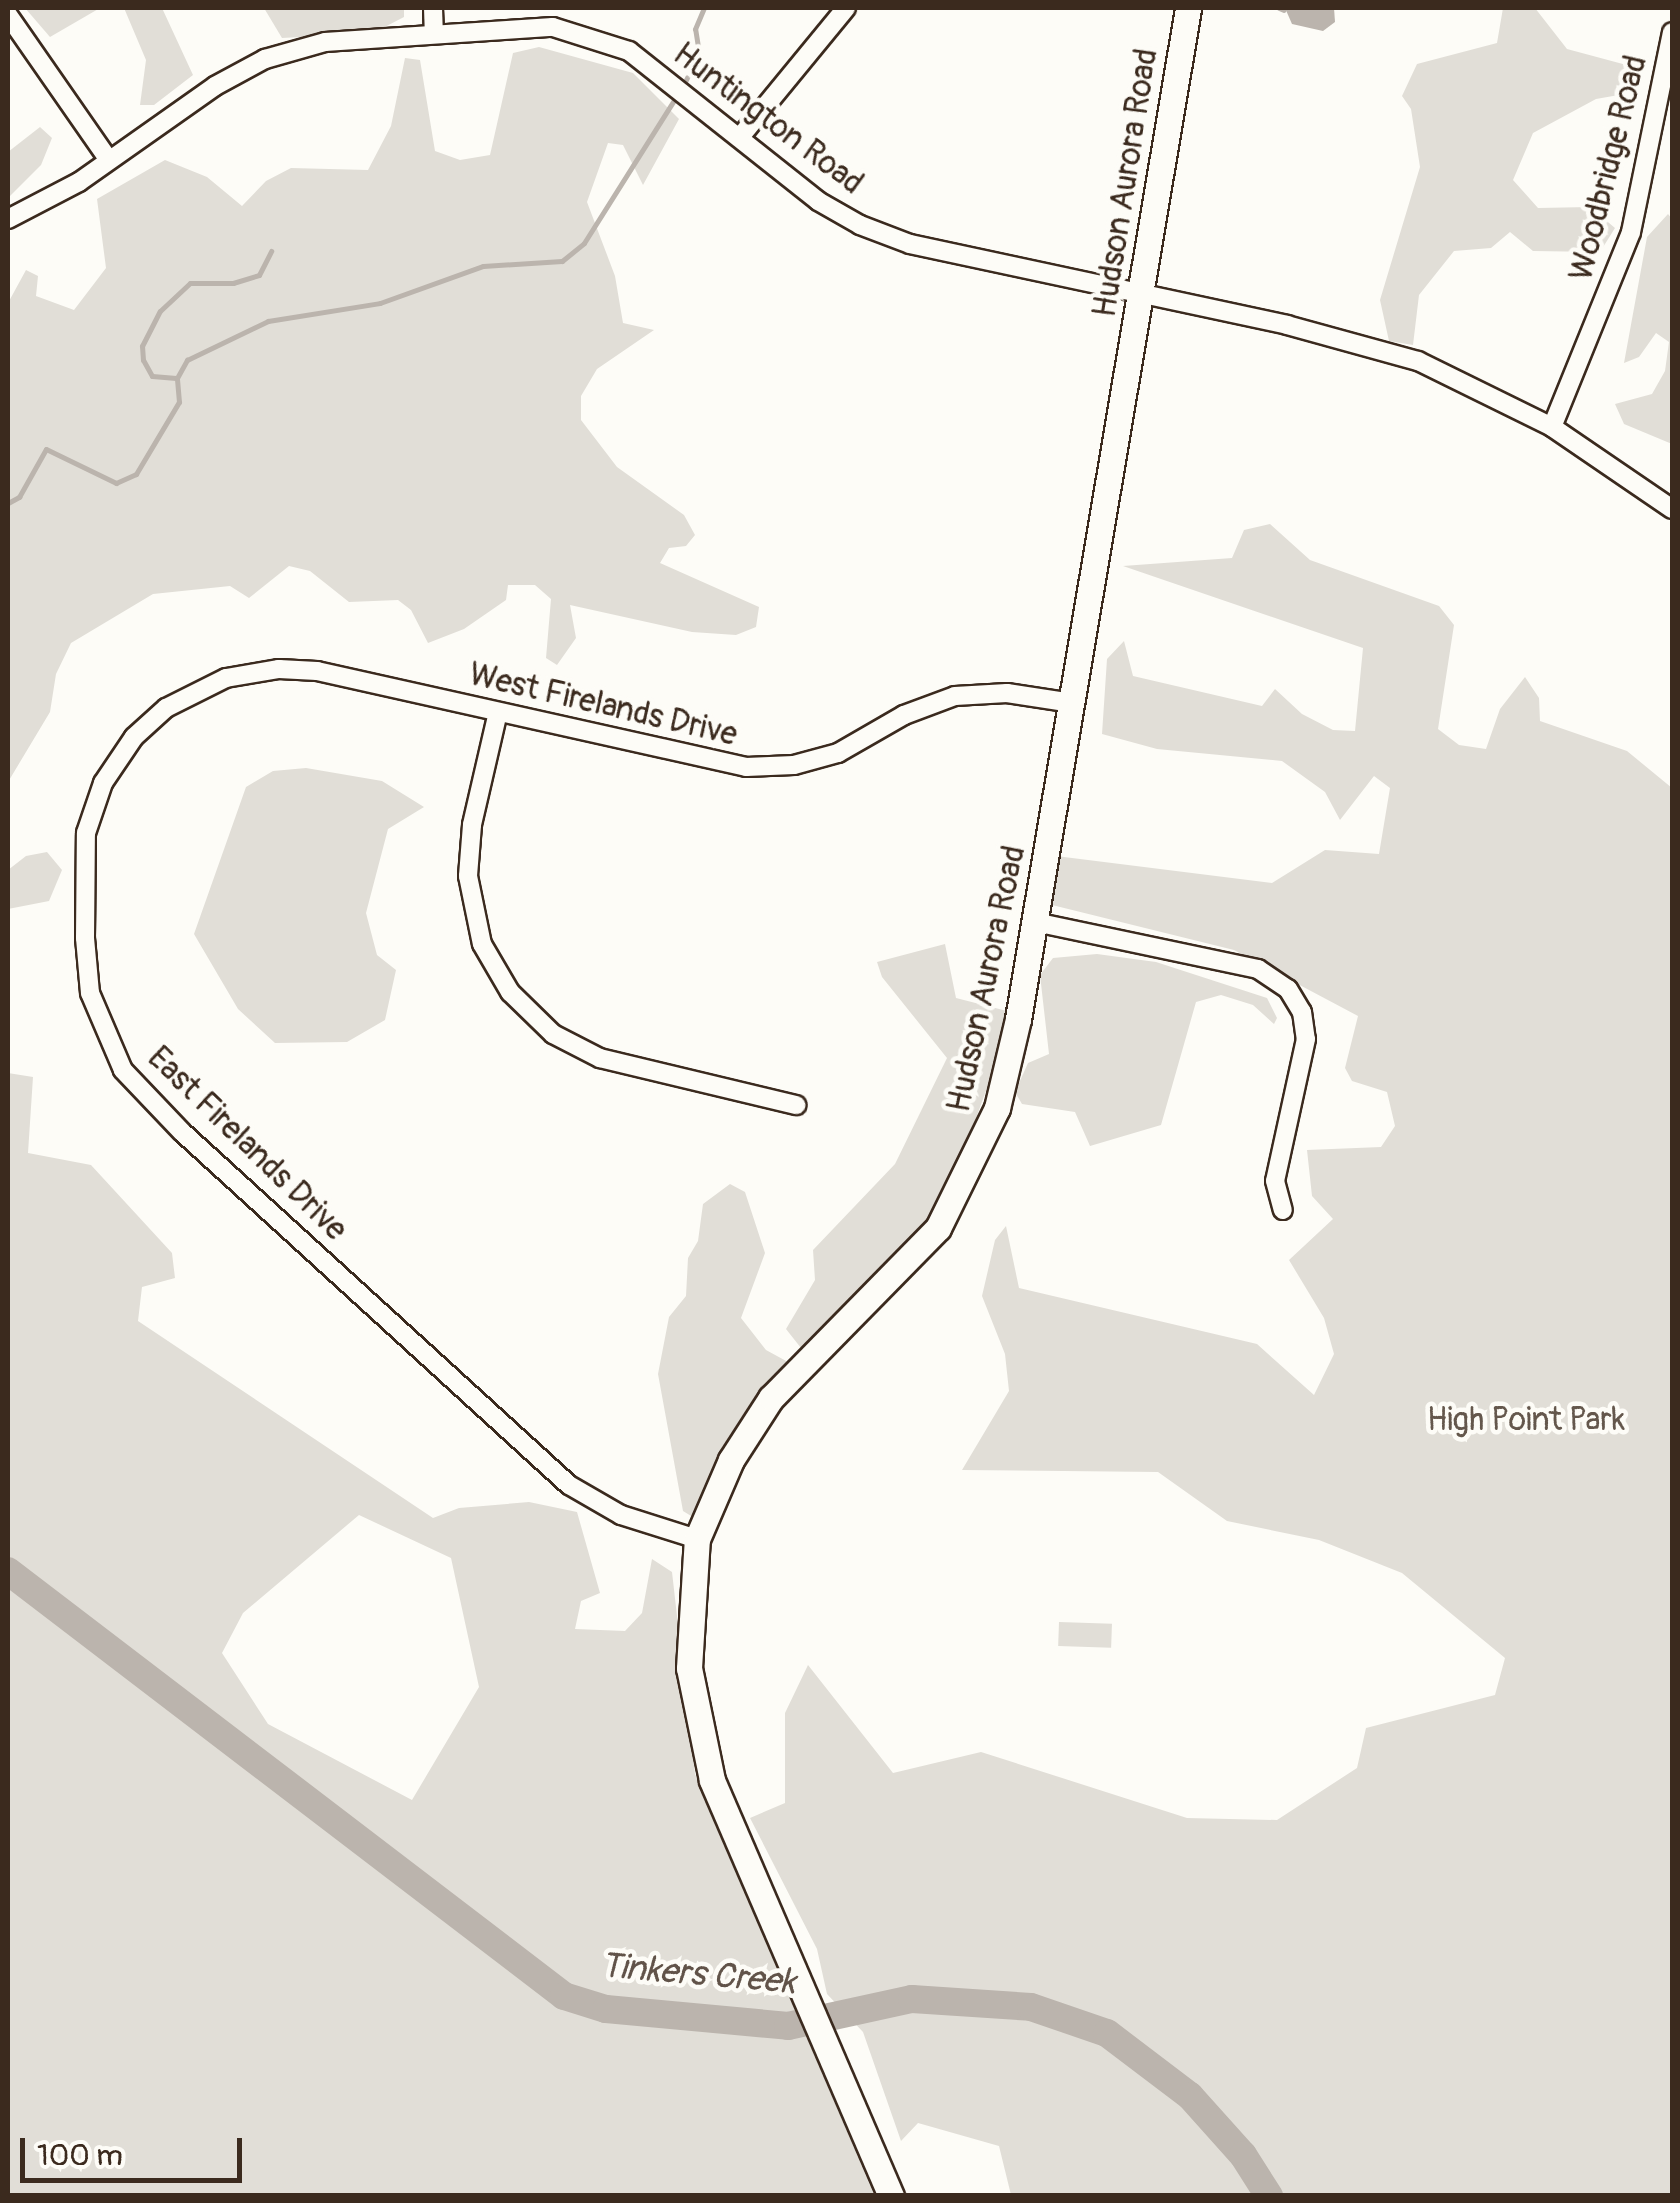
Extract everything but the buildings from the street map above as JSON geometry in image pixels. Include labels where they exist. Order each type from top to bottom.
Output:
[{"type":"street","points":[[433,8],[434,32]]},
{"type":"street","points":[[740,137],[846,8]]},
{"type":"street","name":"Hudson Aurora Road","points":[[891,2196],[703,1752],[689,1668],[697,1539],[731,1460],[772,1398],[910,1262],[963,1188],[997,1108],[1035,922],[1188,8]]},
{"type":"street","points":[[8,16],[108,159]]},
{"type":"street","name":"Huntington Road","points":[[8,219],[66,190],[265,59],[325,42],[434,32],[530,25],[590,34],[629,51],[818,201],[860,225],[910,244],[1385,350],[1471,384],[1552,427],[1672,509]]},
{"type":"street","name":"Woodbridge Road","points":[[1552,427],[1631,232],[1668,74],[1672,32]]},
{"type":"street","name":"East Firelands Drive","points":[[348,678],[278,668],[203,686],[166,708],[116,762],[94,806],[82,870],[90,993],[100,1026],[143,1094],[569,1484],[621,1514],[697,1539]]},
{"type":"street","name":"West Firelands Drive","points":[[348,678],[719,763],[764,767],[838,753],[904,715],[956,696],[1006,693],[1072,703]]},
{"type":"street","points":[[498,712],[468,876],[482,944],[510,992],[553,1034],[600,1058],[796,1106]]},
{"type":"street","points":[[1035,922],[1258,970],[1288,989],[1302,1012],[1306,1038],[1275,1181],[1283,1210]]},
{"type":"green space","points":[[25,8],[100,8],[50,37]]},
{"type":"green space","points":[[124,8],[162,8],[193,75],[154,105],[140,105],[146,60]]},
{"type":"green space","points":[[264,8],[404,8],[404,17],[373,33],[282,38]]},
{"type":"green space","points":[[1503,8],[1535,8],[1567,49],[1634,67],[1636,92],[1596,99],[1533,133],[1513,180],[1538,208],[1590,207],[1615,228],[1600,252],[1533,251],[1510,232],[1491,248],[1454,251],[1419,295],[1413,345],[1389,341],[1380,300],[1420,167],[1411,109],[1402,96],[1417,64],[1497,43]]},
{"type":"green space","points":[[539,47],[633,73],[679,119],[643,185],[623,145],[608,143],[587,202],[615,276],[623,323],[654,330],[597,369],[581,396],[581,420],[617,467],[684,515],[695,535],[686,546],[669,548],[660,563],[759,607],[756,627],[736,635],[692,632],[570,605],[576,638],[557,665],[546,658],[551,599],[535,585],[508,585],[506,600],[464,629],[428,643],[411,610],[398,600],[349,602],[310,571],[289,566],[249,598],[230,586],[153,594],[71,643],[56,674],[50,712],[8,782],[8,303],[26,270],[38,276],[36,296],[74,310],[106,268],[97,199],[165,160],[207,177],[242,206],[266,181],[291,168],[368,170],[391,126],[405,58],[420,60],[435,151],[460,160],[490,155],[513,53]]},
{"type":"green space","points":[[40,127],[52,138],[41,165],[8,198],[8,152]]},
{"type":"green space","points":[[1668,214],[1672,219],[1672,444],[1624,424],[1615,404],[1652,394],[1665,371],[1669,342],[1656,333],[1639,357],[1624,363],[1647,237]]},
{"type":"green space","name":"High Point Park","points":[[1270,524],[1310,560],[1439,606],[1454,625],[1438,729],[1459,745],[1486,749],[1500,709],[1525,677],[1539,698],[1540,721],[1627,751],[1672,788],[1672,2195],[1011,2195],[999,2146],[918,2123],[901,2141],[863,2032],[827,1994],[817,1949],[750,1818],[785,1803],[785,1713],[808,1665],[893,1773],[981,1752],[1187,1818],[1277,1820],[1357,1768],[1366,1728],[1495,1695],[1505,1658],[1402,1573],[1319,1540],[1227,1521],[1158,1472],[962,1470],[1009,1391],[1005,1354],[982,1296],[995,1240],[1006,1226],[1019,1288],[1257,1344],[1314,1395],[1334,1354],[1324,1318],[1289,1260],[1333,1219],[1312,1196],[1307,1150],[1381,1147],[1395,1126],[1387,1092],[1352,1081],[1345,1068],[1358,1016],[1234,950],[1048,904],[1056,856],[1272,883],[1325,850],[1379,854],[1390,788],[1374,776],[1340,820],[1325,792],[1282,761],[1157,749],[1102,734],[1107,659],[1124,641],[1133,676],[1262,706],[1275,689],[1302,714],[1333,730],[1355,731],[1363,648],[1123,566],[1232,558],[1244,530]]},
{"type":"green space","points":[[306,768],[382,781],[424,807],[388,829],[366,913],[377,955],[396,970],[385,1020],[347,1042],[275,1043],[238,1009],[194,934],[246,787],[273,771]]},
{"type":"green space","points":[[47,852],[62,870],[49,901],[8,909],[8,870],[26,856]]},
{"type":"green space","points":[[945,944],[956,998],[1007,1011],[999,1055],[963,1154],[923,1228],[801,1348],[786,1329],[815,1280],[813,1250],[895,1164],[947,1058],[882,977],[877,962]]},
{"type":"green space","points":[[1097,954],[1156,962],[1267,998],[1277,1018],[1274,1024],[1253,1005],[1221,995],[1196,1002],[1161,1125],[1090,1146],[1075,1112],[1022,1104],[1015,1092],[1028,1063],[1049,1054],[1040,975],[1053,958]]},
{"type":"green space","points":[[8,1073],[33,1077],[28,1153],[91,1165],[172,1253],[175,1278],[142,1287],[138,1321],[433,1518],[459,1508],[529,1502],[577,1512],[600,1593],[581,1601],[575,1629],[625,1631],[642,1613],[652,1559],[672,1572],[695,1774],[874,2195],[8,2195]],"holes":[[[359,1515],[451,1558],[479,1687],[412,1800],[268,1724],[222,1653],[243,1613]]]},
{"type":"green space","points":[[730,1184],[745,1192],[765,1253],[741,1318],[766,1350],[788,1362],[762,1388],[703,1493],[696,1519],[683,1511],[658,1374],[669,1317],[686,1296],[688,1258],[698,1241],[703,1204]]},
{"type":"green space","points":[[1059,1622],[1112,1624],[1111,1648],[1058,1646]]},
{"type":"shaded area","points":[[1285,8],[1334,8],[1335,22],[1323,31],[1292,24]]},
{"type":"waterway","points":[[682,88],[699,53],[695,29],[704,8]]},
{"type":"waterway","points":[[1279,8],[1284,10]]},
{"type":"waterway","points":[[8,503],[19,497],[46,449],[116,483],[136,474],[179,402],[177,378],[187,360],[268,321],[380,303],[483,266],[562,261],[584,243],[676,97]]},
{"type":"waterway","points":[[176,378],[152,376],[143,360],[142,346],[160,311],[190,283],[233,283],[259,275],[271,251]]},
{"type":"waterway","name":"Tinkers Creek","points":[[8,1571],[564,1996],[606,2009],[788,2026],[912,1999],[1031,2007],[1107,2033],[1190,2096],[1243,2155],[1269,2196]]}]
